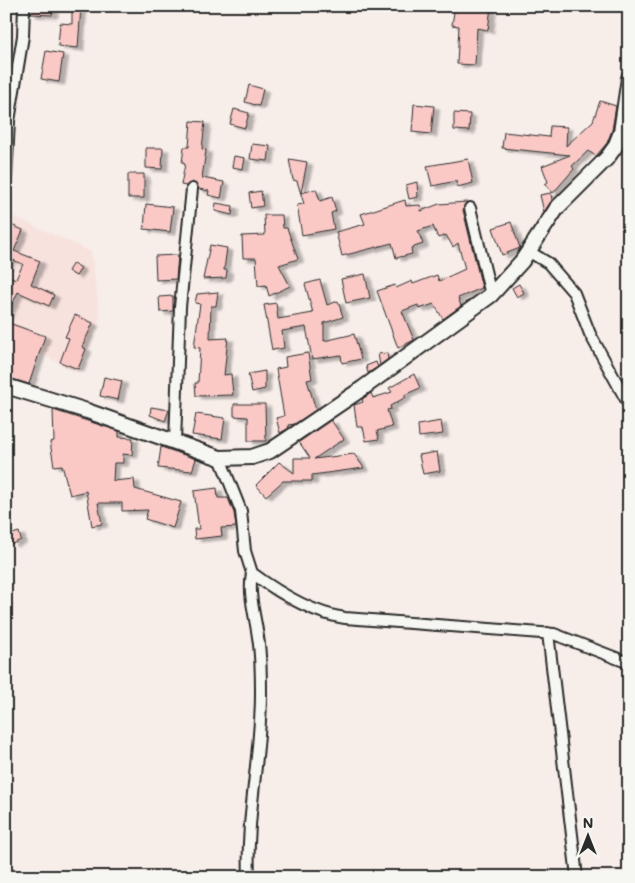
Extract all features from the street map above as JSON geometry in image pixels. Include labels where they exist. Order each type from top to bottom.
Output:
[{"type":"street","points":[[6,180],[10,121],[23,36],[24,6]]},
{"type":"street","points":[[6,386],[87,410],[220,458],[252,456],[270,451],[287,441],[490,295],[528,251],[557,208],[607,158],[615,147],[621,132],[628,84]]},
{"type":"street","points":[[175,442],[180,307],[192,189]]},
{"type":"street","points":[[470,208],[490,295]]},
{"type":"street","points":[[528,251],[548,263],[574,292],[603,360],[629,405]]},
{"type":"street","points":[[220,458],[241,512],[245,551],[252,572],[250,591],[258,638],[261,693],[258,764],[248,846],[248,877]]},
{"type":"street","points":[[252,572],[311,609],[328,615],[548,633],[629,663]]},
{"type":"street","points":[[548,633],[577,877]]},
{"type":"shaded area","points":[[6,213],[91,252],[100,317],[78,373],[29,347],[6,339]]},
{"type":"building","points":[[31,6],[53,6],[52,15],[31,14]]},
{"type":"building","points":[[72,6],[81,6],[78,48],[58,46],[60,23],[72,24]]},
{"type":"building","points":[[455,6],[491,7],[488,30],[477,28],[475,65],[457,64],[459,26],[452,25]]},
{"type":"building","points":[[46,51],[63,54],[59,82],[41,79]]},
{"type":"building","points":[[249,85],[263,89],[259,106],[245,102]]},
{"type":"building","points":[[600,101],[616,106],[612,130],[607,143],[596,156],[588,151],[572,166],[574,169],[553,193],[545,184],[548,182],[542,166],[570,155],[502,148],[504,132],[549,137],[550,126],[567,127],[566,146],[593,121]]},
{"type":"building","points":[[414,104],[434,106],[431,134],[412,132]]},
{"type":"building","points":[[234,109],[249,113],[245,128],[230,124]]},
{"type":"building","points":[[454,113],[470,114],[469,131],[454,130]]},
{"type":"building","points":[[191,121],[205,122],[202,149],[206,150],[202,178],[224,182],[221,198],[208,195],[209,191],[199,189],[193,182],[186,186],[181,185],[185,164],[182,163],[184,147],[189,147]]},
{"type":"building","points":[[252,144],[270,146],[268,161],[250,159]]},
{"type":"building","points":[[146,148],[163,148],[162,169],[146,168]]},
{"type":"building","points":[[234,156],[245,158],[243,169],[232,167]]},
{"type":"building","points":[[289,159],[307,162],[301,193],[316,189],[320,201],[332,197],[336,211],[331,213],[334,229],[302,235],[297,205],[304,204],[297,181],[293,180]]},
{"type":"building","points":[[468,159],[473,183],[457,187],[456,181],[432,186],[427,166]]},
{"type":"building","points":[[128,174],[144,174],[144,198],[128,198]]},
{"type":"building","points":[[417,182],[418,197],[409,199],[406,185]]},
{"type":"building","points":[[261,191],[263,206],[251,208],[249,193]]},
{"type":"building","points":[[551,193],[552,200],[544,212],[540,195]]},
{"type":"building","points":[[405,200],[406,206],[420,205],[421,211],[439,204],[467,202],[463,210],[482,288],[458,298],[461,306],[443,319],[434,304],[419,309],[418,305],[402,311],[414,340],[398,348],[377,291],[395,285],[396,288],[412,281],[413,284],[437,275],[439,281],[465,269],[458,243],[453,247],[446,235],[438,238],[433,226],[418,231],[423,244],[411,248],[412,254],[396,258],[392,243],[342,256],[336,232],[365,224],[361,214]]},
{"type":"building","points":[[216,203],[233,206],[232,215],[215,211]]},
{"type":"building","points":[[146,204],[173,207],[170,232],[144,229]]},
{"type":"building","points":[[264,215],[282,215],[283,228],[287,228],[298,259],[279,265],[290,286],[269,296],[266,285],[258,286],[256,258],[243,258],[242,236],[265,235]]},
{"type":"building","points":[[511,222],[520,248],[502,255],[493,228]]},
{"type":"building","points":[[6,223],[23,230],[14,251],[40,261],[31,284],[54,295],[49,306],[18,292],[6,317],[6,275],[16,279],[23,264],[10,259],[6,268]]},
{"type":"building","points":[[210,245],[227,248],[224,270],[227,270],[226,278],[203,279]]},
{"type":"building","points":[[178,255],[176,279],[156,280],[155,256]]},
{"type":"building","points":[[73,263],[81,268],[76,276],[68,271]]},
{"type":"building","points":[[365,274],[370,298],[346,303],[341,279]]},
{"type":"building","points":[[320,280],[327,305],[338,301],[343,317],[324,323],[324,341],[354,334],[361,359],[342,363],[341,355],[312,359],[306,327],[282,331],[284,348],[272,350],[264,305],[276,303],[278,319],[313,313],[305,284]]},
{"type":"building","points":[[519,284],[524,293],[517,297],[512,288]]},
{"type":"building","points":[[218,292],[216,306],[211,306],[210,339],[228,338],[224,375],[231,374],[233,395],[196,396],[195,383],[198,383],[200,348],[194,347],[200,304],[195,303],[197,294]]},
{"type":"building","points":[[173,296],[173,311],[160,312],[159,297]]},
{"type":"building","points":[[75,315],[93,323],[82,347],[86,349],[78,369],[60,362],[69,338],[65,337]]},
{"type":"building","points":[[6,322],[45,336],[29,384],[6,377]]},
{"type":"building","points":[[308,353],[312,379],[307,380],[316,410],[295,424],[288,425],[289,428],[280,433],[276,418],[284,416],[276,369],[286,367],[285,357]]},
{"type":"building","points":[[387,353],[388,359],[380,365],[378,354]]},
{"type":"building","points":[[376,362],[378,367],[368,373],[366,366]]},
{"type":"building","points":[[265,371],[265,389],[252,392],[248,374]]},
{"type":"building","points":[[414,374],[420,388],[404,395],[406,397],[390,406],[391,409],[387,410],[392,427],[377,431],[379,439],[366,441],[363,427],[357,427],[354,405],[363,402],[362,399],[371,393],[373,398],[392,392],[389,388]]},
{"type":"building","points":[[104,377],[122,381],[118,400],[100,396]]},
{"type":"building","points":[[234,404],[265,404],[266,441],[248,441],[248,417],[234,416]]},
{"type":"building","points":[[151,407],[169,410],[165,421],[150,415]]},
{"type":"building","points":[[53,410],[119,431],[119,437],[133,438],[132,455],[123,454],[123,463],[114,463],[113,481],[134,479],[135,489],[181,502],[173,528],[145,519],[148,510],[122,511],[122,503],[98,503],[102,524],[92,526],[86,491],[70,495],[62,465],[54,466],[50,442],[54,441]]},
{"type":"building","points":[[196,414],[225,418],[222,439],[192,435]]},
{"type":"building","points":[[331,420],[344,439],[314,459],[354,454],[364,468],[312,475],[312,481],[283,481],[266,496],[256,485],[279,462],[294,473],[294,458],[310,458],[299,442]]},
{"type":"building","points":[[441,421],[443,434],[419,437],[418,425]]},
{"type":"building","points":[[161,447],[196,459],[192,471],[158,468]]},
{"type":"building","points":[[437,452],[440,471],[423,474],[419,455]]},
{"type":"building","points":[[217,488],[218,498],[228,498],[234,513],[236,527],[221,528],[222,536],[195,539],[194,529],[199,529],[194,491]]},
{"type":"building","points":[[19,532],[21,540],[12,544],[9,535]]}]
